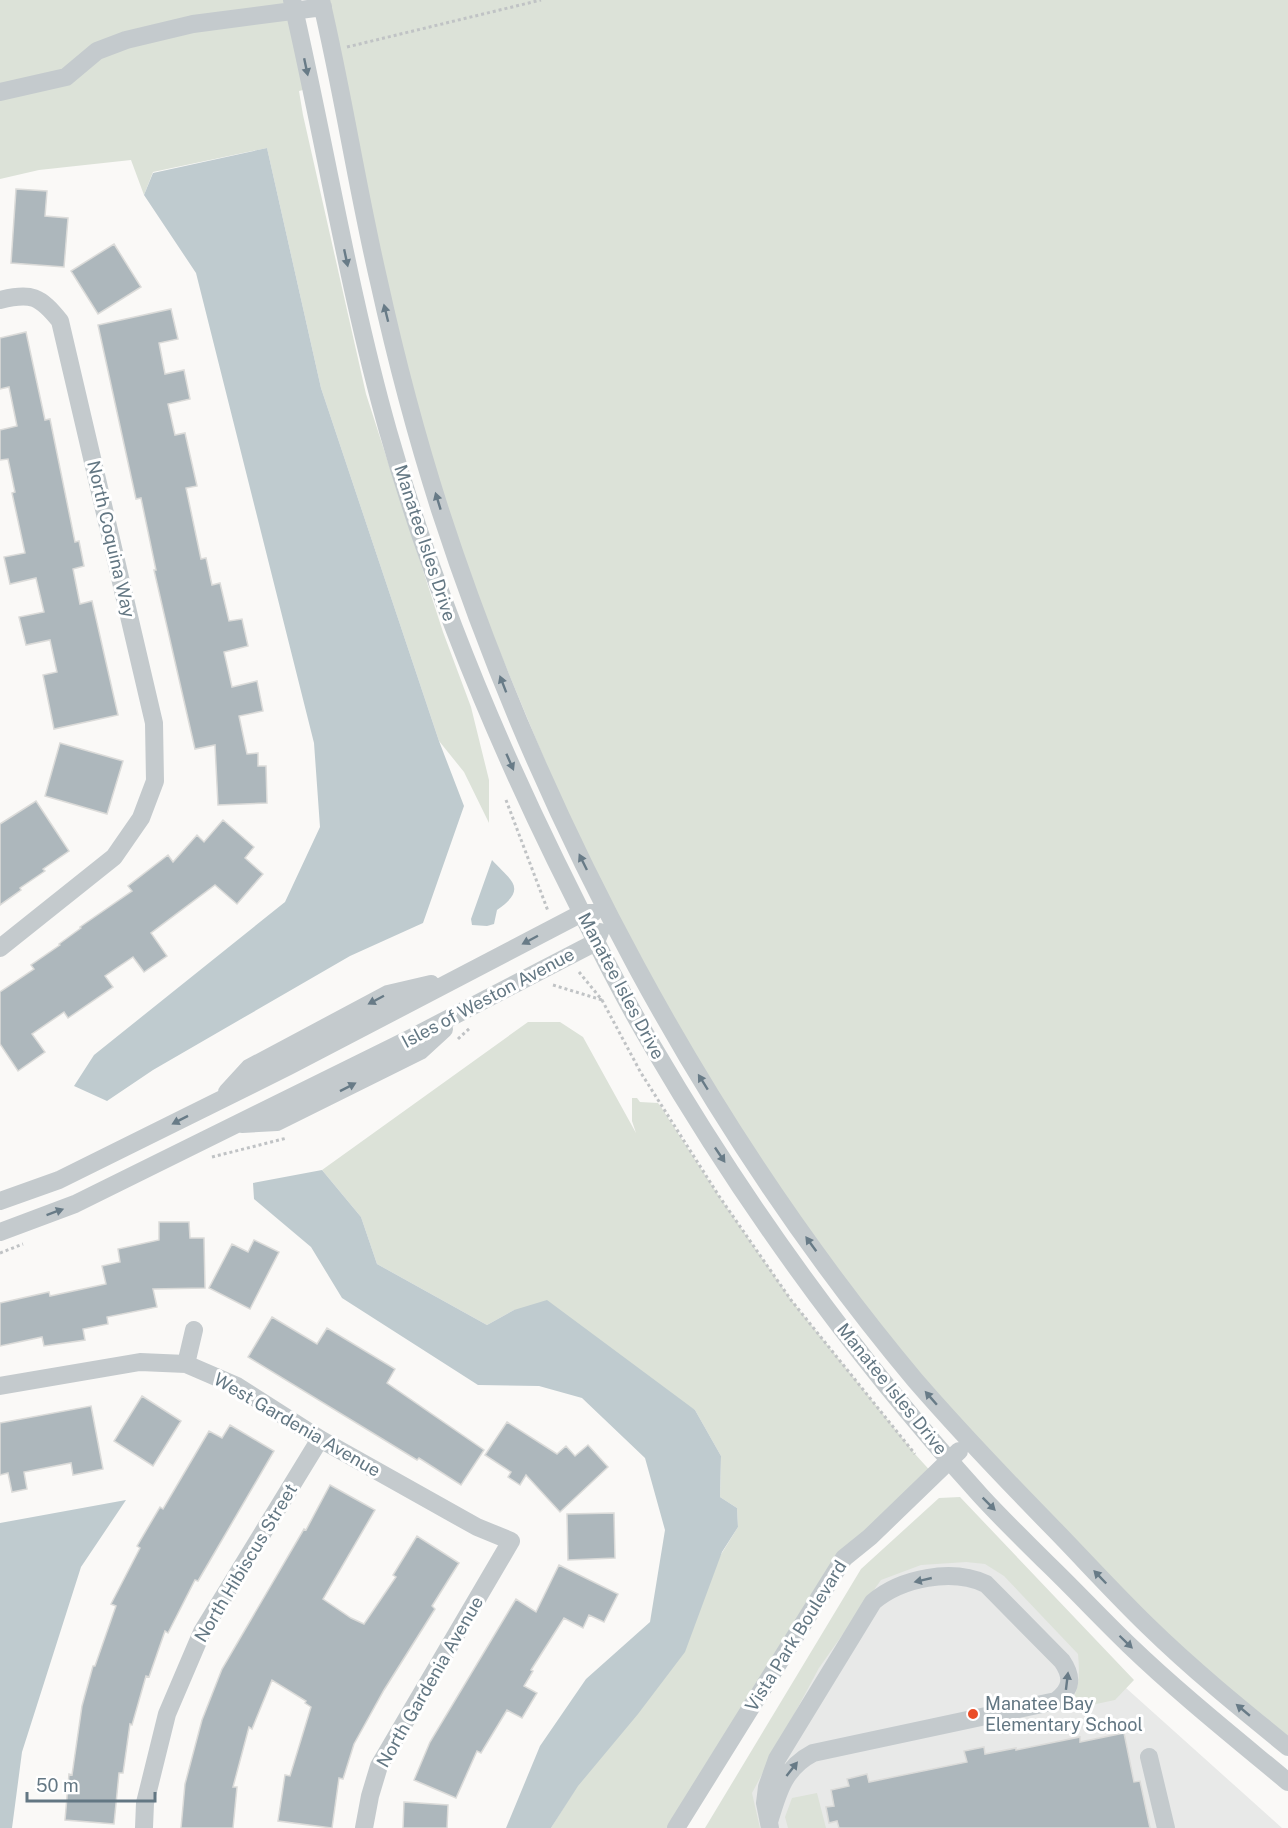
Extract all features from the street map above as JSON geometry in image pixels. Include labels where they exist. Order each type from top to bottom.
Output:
[{"type":"street","name":"Manatee Isles Drive","points":[[322,4],[378,279],[406,394],[440,508],[481,626],[517,718],[552,798],[609,915],[684,1049],[776,1194],[844,1289],[912,1375],[969,1442],[1149,1628],[1288,1747]]},
{"type":"street","points":[[0,92],[66,77],[97,51],[126,40],[193,24],[293,5],[322,4]]},
{"type":"street","name":"Manatee Isles Drive","points":[[293,5],[350,280],[388,431],[422,538],[458,642],[530,808],[596,942],[651,1045],[711,1142],[817,1295],[896,1396],[950,1460],[982,1497],[1130,1646],[1288,1782]]},
{"type":"street","name":"North Coquina Way","points":[[0,300],[22,294],[45,303],[60,321],[154,723],[155,781],[141,818],[114,857],[0,948]]},
{"type":"street","points":[[582,913],[609,915]]},
{"type":"street","name":"Isles of Weston Avenue","points":[[0,1201],[59,1180],[289,1066],[582,913]]},
{"type":"street","name":"Isles of Weston Avenue","points":[[0,1232],[75,1204],[235,1125],[306,1099],[411,1038],[596,942],[609,915]]},
{"type":"street","points":[[220,1100],[249,1068],[388,994],[453,980]]},
{"type":"street","points":[[397,1009],[411,1038]]},
{"type":"street","points":[[289,1066],[306,1099],[420,1051],[465,1010]]},
{"type":"street","points":[[186,1364],[194,1330]]},
{"type":"street","name":"West Gardenia Avenue","points":[[0,1386],[140,1362],[186,1364],[237,1386],[320,1439],[477,1527],[511,1541]]},
{"type":"street","name":"North Hibiscus Street","points":[[144,1828],[145,1803],[167,1714],[202,1632],[320,1439]]},
{"type":"street","name":"Vista Park Boulevard","points":[[676,1828],[844,1558],[870,1537],[969,1442]]},
{"type":"street","name":"North Gardenia Avenue","points":[[364,1828],[379,1766],[511,1541]]},
{"type":"street","points":[[946,1575],[974,1578],[986,1584],[1062,1661],[1068,1671],[1070,1682],[1065,1694],[1056,1701],[813,1753],[799,1760],[778,1790],[770,1825],[765,1803],[767,1787],[777,1760],[873,1602],[886,1591],[946,1575]]},
{"type":"street","points":[[1149,1757],[1166,1828]]},
{"type":"path","points":[[332,51],[541,0]]},
{"type":"path","points":[[579,972],[602,1000]]},
{"type":"shaded area","points":[[0,0],[292,0],[311,88],[299,91],[303,115],[366,394],[443,632],[471,707],[489,780],[489,823],[464,772],[439,741],[321,388],[267,148],[153,172],[144,195],[131,160],[39,170],[0,179]]},
{"type":"shaded area","points":[[321,0],[1288,0],[1288,1747],[1241,1709],[969,1442],[776,1195],[609,915],[440,508]]},
{"type":"shaded area","points":[[267,148],[321,388],[439,741],[464,806],[423,923],[350,956],[153,1070],[107,1101],[74,1086],[94,1055],[285,902],[320,827],[314,743],[196,273],[144,195],[153,173]]},
{"type":"shaded area","points":[[492,860],[510,879],[514,890],[507,902],[497,910],[494,924],[472,925],[471,919]]},
{"type":"shaded area","points":[[528,1022],[560,1022],[583,1037],[636,1133],[632,1121],[632,1098],[637,1098],[640,1102],[658,1103],[791,1300],[934,1475],[844,1559],[676,1828],[551,1828],[738,1527],[737,1508],[720,1497],[721,1456],[695,1410],[514,1310],[487,1325],[377,1264],[361,1217],[322,1170]]},
{"type":"shaded area","points":[[322,1170],[361,1217],[377,1264],[487,1325],[514,1310],[547,1300],[695,1410],[721,1456],[720,1497],[737,1508],[738,1527],[722,1552],[685,1652],[638,1714],[578,1786],[551,1828],[506,1828],[540,1746],[586,1679],[650,1622],[665,1530],[645,1458],[582,1398],[539,1386],[478,1385],[342,1298],[311,1247],[254,1199],[253,1183]]},
{"type":"shaded area","points":[[960,1497],[1134,1680],[1115,1700],[1063,1711],[1069,1706],[1076,1693],[1079,1677],[1078,1654],[1004,1576],[985,1564],[966,1562],[921,1565],[881,1580],[819,1668],[752,1793],[760,1828],[705,1828],[861,1569],[939,1498]]},
{"type":"shaded area","points":[[126,1500],[81,1567],[22,1752],[12,1828],[0,1828],[0,1523]]},
{"type":"shaded area","name":"Manatee Bay Elementary School","points":[[910,1557],[999,1560],[1116,1679],[1282,1828],[728,1828],[865,1586]]},
{"type":"shaded area","points":[[817,1793],[826,1828],[788,1828],[785,1817],[792,1798]]},
{"type":"building","points":[[16,189],[47,191],[45,216],[68,218],[64,267],[11,263]]},
{"type":"building","points":[[114,244],[141,287],[98,314],[71,271]]},
{"type":"building","points":[[171,309],[178,339],[159,343],[165,374],[184,370],[190,399],[168,404],[175,435],[185,433],[197,486],[186,488],[201,559],[206,558],[212,585],[220,583],[229,621],[242,619],[248,646],[224,652],[232,687],[257,681],[263,711],[239,716],[247,754],[258,753],[258,766],[266,766],[267,803],[218,805],[215,745],[195,749],[154,570],[156,570],[141,498],[136,499],[98,325]]},
{"type":"building","points":[[26,332],[45,420],[50,419],[75,542],[79,541],[84,566],[73,569],[80,604],[92,601],[118,715],[54,729],[43,675],[57,672],[50,640],[26,645],[19,617],[44,612],[36,578],[10,584],[4,557],[25,553],[12,493],[15,492],[8,459],[0,460],[0,430],[17,426],[9,387],[0,389],[0,338]]},
{"type":"building","points":[[60,743],[123,761],[107,814],[45,796]]},
{"type":"building","points":[[36,801],[69,851],[43,869],[45,871],[0,905],[0,824]]},
{"type":"building","points":[[223,820],[254,847],[245,858],[263,874],[237,904],[215,885],[151,933],[167,956],[144,972],[133,957],[105,976],[113,987],[68,1018],[64,1012],[32,1034],[45,1052],[18,1071],[0,1044],[0,992],[34,969],[31,965],[60,945],[80,927],[132,891],[128,886],[168,855],[173,862],[197,835],[204,842]]},
{"type":"building","points":[[159,1222],[189,1222],[190,1238],[204,1238],[205,1288],[153,1289],[157,1307],[107,1317],[108,1324],[83,1329],[85,1340],[44,1346],[42,1337],[0,1346],[0,1303],[49,1292],[50,1296],[106,1284],[102,1266],[120,1262],[118,1249],[159,1240]]},
{"type":"building","points":[[254,1240],[279,1252],[250,1309],[209,1288],[232,1244],[248,1252]]},
{"type":"building","points":[[272,1317],[317,1344],[327,1328],[395,1369],[387,1383],[484,1450],[461,1485],[248,1357]]},
{"type":"building","points":[[142,1396],[181,1421],[153,1466],[114,1441]]},
{"type":"building","points":[[91,1406],[103,1469],[73,1475],[71,1463],[24,1472],[27,1489],[12,1492],[8,1473],[0,1475],[0,1423]]},
{"type":"building","points":[[507,1422],[557,1454],[566,1446],[575,1456],[588,1445],[608,1467],[560,1512],[526,1475],[520,1485],[508,1477],[511,1472],[485,1455]]},
{"type":"building","points":[[230,1425],[274,1451],[198,1581],[195,1580],[168,1633],[165,1631],[149,1677],[146,1676],[132,1725],[130,1724],[123,1773],[119,1773],[114,1824],[65,1820],[69,1774],[72,1775],[82,1706],[93,1666],[95,1666],[116,1606],[111,1604],[140,1548],[137,1546],[160,1507],[163,1509],[209,1431],[222,1438]]},
{"type":"building","points":[[330,1485],[375,1510],[323,1599],[351,1618],[364,1624],[396,1577],[393,1575],[417,1536],[459,1563],[432,1606],[435,1609],[384,1690],[354,1744],[343,1779],[339,1778],[332,1828],[278,1821],[285,1775],[290,1776],[311,1707],[305,1703],[306,1701],[272,1680],[252,1729],[249,1727],[233,1787],[237,1787],[233,1828],[181,1828],[185,1784],[202,1720],[222,1669],[304,1529],[306,1530]]},
{"type":"building","points":[[614,1513],[615,1558],[568,1560],[567,1514]]},
{"type":"building","points":[[559,1565],[618,1594],[604,1622],[589,1615],[583,1628],[564,1618],[531,1670],[533,1671],[524,1686],[537,1693],[522,1718],[507,1710],[481,1753],[477,1751],[456,1798],[414,1780],[430,1742],[516,1599],[536,1612]]},
{"type":"building","points":[[1124,1733],[1134,1782],[1140,1781],[1150,1828],[839,1828],[837,1821],[829,1823],[826,1807],[834,1806],[831,1790],[849,1786],[847,1779],[867,1774],[869,1782],[967,1762],[964,1751],[984,1747],[985,1754],[1080,1737],[1080,1742]]},
{"type":"building","points":[[404,1802],[448,1805],[447,1828],[403,1828]]},
{"type":"place","name":"Manatee Bay Elementary School","points":[[973,1714]]}]
